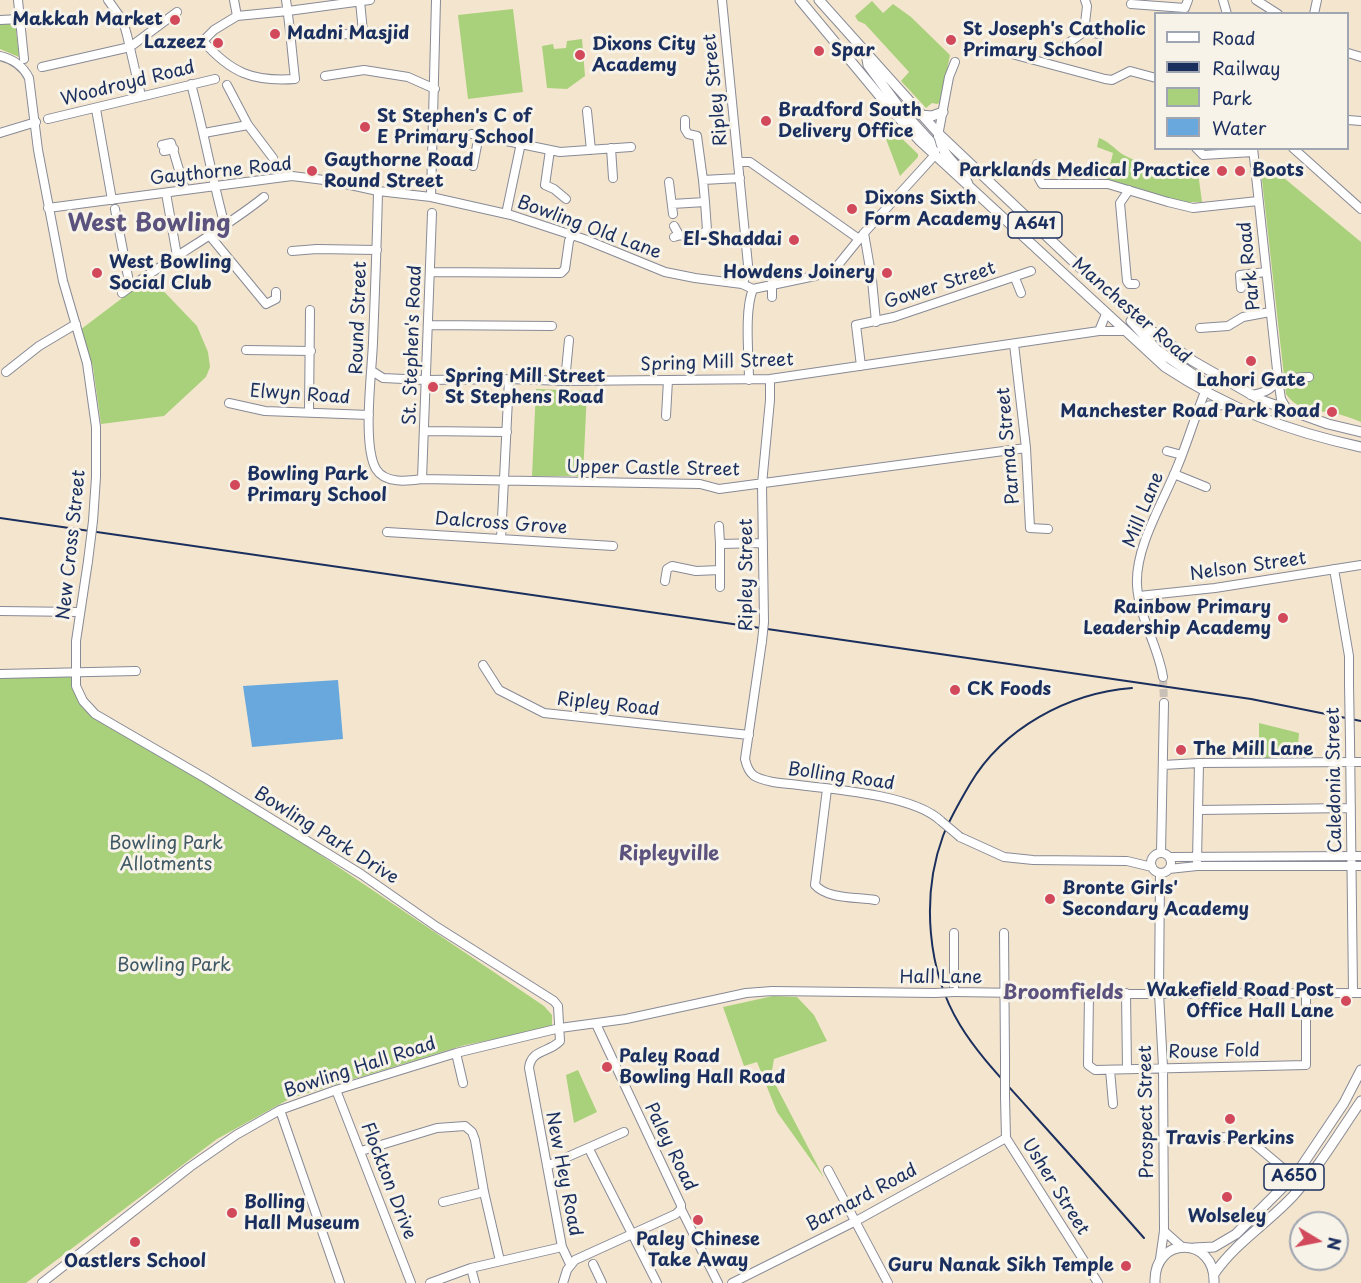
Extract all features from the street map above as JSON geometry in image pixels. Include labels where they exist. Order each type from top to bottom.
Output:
[{"type":"main road","name":"Manchester Road","points":[[800,0],[888,106],[934,156],[1165,367],[1205,392],[1274,424],[1361,447]]},
{"type":"main road","name":"Manchester Road","points":[[819,0],[939,134],[1148,328],[1187,358],[1251,395],[1288,411],[1361,432]]},
{"type":"main road","points":[[864,51],[868,65],[899,107],[930,141],[934,156]]},
{"type":"main road","points":[[921,115],[933,116],[943,112]]},
{"type":"main road","points":[[939,134],[943,151],[964,173],[969,187]]},
{"type":"main road","points":[[1109,293],[1116,307],[1157,350],[1200,379],[1204,384],[1205,392]]},
{"type":"main road","points":[[1205,392],[1218,377]]},
{"type":"main road","points":[[1196,416],[1209,406],[1230,404]]},
{"type":"main road","name":"A650","points":[[1182,1247],[1214,1247],[1236,1234],[1291,1180],[1326,1131],[1361,1070]]},
{"type":"main road","name":"A650","points":[[1214,1278],[1224,1259],[1293,1196],[1361,1101]]},
{"type":"main road","points":[[1155,1283],[1154,1271],[1160,1259],[1170,1250],[1182,1247]]},
{"type":"main road","name":"A650","points":[[1194,1248],[1209,1261],[1214,1278]]},
{"type":"street","points":[[18,0],[24,59]]},
{"type":"street","points":[[108,0],[123,21],[141,96]]},
{"type":"street","points":[[234,0],[237,16]]},
{"type":"street","points":[[286,0],[288,11],[295,79],[276,81],[241,72],[220,61],[203,41],[214,30],[237,16],[288,11],[340,2],[370,0]]},
{"type":"street","points":[[432,197],[436,0]]},
{"type":"street","name":"Ripley Street","points":[[722,0],[748,265],[742,284]]},
{"type":"street","points":[[1084,32],[1087,6],[1085,0]]},
{"type":"street","points":[[1256,0],[1276,12]]},
{"type":"street","points":[[360,1],[363,32]]},
{"type":"street","points":[[1131,4],[1166,10],[1187,4]]},
{"type":"street","points":[[42,67],[130,47],[166,16],[177,12]]},
{"type":"street","points":[[0,20],[20,19]]},
{"type":"street","points":[[329,35],[391,32],[391,36]]},
{"type":"street","points":[[1067,44],[1084,32],[1101,34]]},
{"type":"street","points":[[993,49],[1112,80],[1130,71],[1154,78]]},
{"type":"street","name":"New Cross Street","points":[[0,57],[16,62],[25,70],[31,87],[38,150],[48,208],[63,281],[87,363],[96,426],[93,521],[80,612],[75,672]]},
{"type":"street","points":[[749,380],[749,318],[750,296],[753,289],[829,272],[838,265],[934,156],[949,76],[955,62]]},
{"type":"street","points":[[325,76],[335,79],[364,70],[408,77],[435,88]]},
{"type":"street","name":"Woodroyd Road","points":[[48,119],[215,78]]},
{"type":"street","points":[[191,84],[225,226]]},
{"type":"street","points":[[227,85],[248,125],[273,158]]},
{"type":"street","points":[[96,109],[112,200]]},
{"type":"street","points":[[587,111],[591,150]]},
{"type":"street","points":[[674,226],[676,236],[698,235],[707,230],[699,134],[688,134],[685,129],[685,120]]},
{"type":"street","points":[[0,133],[36,122]]},
{"type":"street","points":[[204,134],[248,125]]},
{"type":"street","points":[[473,166],[476,134],[560,152],[631,147]]},
{"type":"street","points":[[506,214],[521,143]]},
{"type":"street","points":[[168,147],[185,190]]},
{"type":"street","points":[[610,148],[613,178]]},
{"type":"street","points":[[549,150],[544,185],[554,189],[566,199]]},
{"type":"street","points":[[1198,150],[1203,155],[1253,150]]},
{"type":"street","name":"Park Road","points":[[1253,150],[1278,379],[1281,399],[1288,411]]},
{"type":"street","points":[[1295,150],[1361,209]]},
{"type":"street","points":[[739,162],[750,162],[862,236],[872,280],[876,322]]},
{"type":"street","points":[[1037,164],[1035,173],[1042,187],[1108,184],[1193,208],[1258,201]]},
{"type":"street","name":"Gaythorne Road","points":[[48,208],[292,176],[332,181],[378,191],[432,197]]},
{"type":"street","points":[[703,180],[740,178]]},
{"type":"street","points":[[669,182],[673,214]]},
{"type":"street","points":[[1129,190],[1120,203],[1127,281],[1129,284],[1135,284]]},
{"type":"street","name":"Round Street","points":[[371,447],[369,415],[378,191]]},
{"type":"street","points":[[166,193],[177,256]]},
{"type":"street","points":[[122,293],[225,226],[264,197]]},
{"type":"street","name":"Bowling Old Lane","points":[[432,197],[506,214],[572,235],[665,272],[695,279],[742,284],[753,289]]},
{"type":"street","points":[[672,204],[705,202]]},
{"type":"street","points":[[115,209],[130,287]]},
{"type":"street","name":"St. Stephen's Road","points":[[422,479],[432,213]]},
{"type":"street","points":[[431,273],[561,273],[565,269],[568,241],[572,235]]},
{"type":"street","points":[[210,236],[262,306],[276,299],[276,292]]},
{"type":"street","points":[[292,251],[377,250]]},
{"type":"street","name":"Gower Street","points":[[861,366],[856,325],[876,322],[1032,271]]},
{"type":"street","points":[[1241,288],[1240,275],[1266,272]]},
{"type":"street","points":[[1015,278],[1021,293]]},
{"type":"street","points":[[772,284],[772,297]]},
{"type":"street","points":[[309,412],[310,310]]},
{"type":"street","points":[[1200,328],[1228,326],[1243,317],[1270,312]]},
{"type":"street","points":[[1099,331],[1106,314]]},
{"type":"street","points":[[6,372],[39,346],[76,324]]},
{"type":"street","points":[[428,325],[552,326]]},
{"type":"street","name":"Spring Mill Street","points":[[372,371],[384,378],[425,381],[770,380],[1099,331],[1125,331]]},
{"type":"street","points":[[565,381],[568,340]]},
{"type":"street","name":"Parma Street","points":[[1014,344],[1026,448],[1030,528],[1048,529]]},
{"type":"street","points":[[246,350],[311,351]]},
{"type":"street","points":[[1251,395],[1272,388],[1278,379],[1309,377]]},
{"type":"street","points":[[501,539],[510,379]]},
{"type":"street","points":[[666,416],[668,380]]},
{"type":"street","name":"Ripley Street","points":[[747,770],[745,759],[764,622],[762,484],[770,380]]},
{"type":"street","name":"Mill Lane","points":[[1163,677],[1158,656],[1142,618],[1137,585],[1139,562],[1205,392]]},
{"type":"street","name":"Elwyn Road","points":[[229,403],[265,411],[369,415]]},
{"type":"street","points":[[424,431],[507,432]]},
{"type":"street","name":"Upper Castle Street","points":[[371,447],[372,460],[377,471],[389,479],[405,482],[422,479],[700,484],[719,489],[1026,448]]},
{"type":"street","points":[[1167,451],[1182,455]]},
{"type":"street","points":[[1174,474],[1206,487]]},
{"type":"street","points":[[719,526],[720,587]]},
{"type":"street","name":"Dalcross Grove","points":[[387,532],[613,546]]},
{"type":"street","points":[[720,544],[763,543]]},
{"type":"street","name":"Nelson Street","points":[[1139,596],[1215,588],[1361,565]]},
{"type":"street","points":[[664,581],[667,569],[672,566],[696,571],[720,570]]},
{"type":"street","name":"Caledonia Street","points":[[1334,569],[1349,656],[1351,856],[1357,992]]},
{"type":"street","points":[[0,611],[80,612]]},
{"type":"street","name":"Ripley Road","points":[[483,665],[499,690],[544,713],[749,735]]},
{"type":"street","points":[[0,675],[136,671]]},
{"type":"street","name":"Bowling Park Drive","points":[[75,672],[76,686],[83,701],[95,714],[352,868],[437,927],[554,1001],[558,1006],[560,1028]]},
{"type":"street","points":[[1161,855],[1164,703]]},
{"type":"street","points":[[1163,765],[1361,762]]},
{"type":"street","points":[[1197,861],[1199,763]]},
{"type":"street","name":"Bolling Road","points":[[747,770],[758,779],[897,799],[936,816],[960,837],[1004,857],[1033,860],[1136,861],[1161,855],[1197,861],[1361,866]]},
{"type":"street","points":[[827,789],[815,885],[820,891],[875,900]]},
{"type":"street","points":[[1198,810],[1351,808]]},
{"type":"street","points":[[1160,873],[1152,867],[1151,861],[1161,855]]},
{"type":"street","points":[[1160,873],[1169,868],[1171,863],[1161,855]]},
{"type":"street","name":"Bolling Road","points":[[1169,868],[1197,861],[1361,855]]},
{"type":"street","name":"Bolling Road","points":[[1136,861],[1152,867]]},
{"type":"street","points":[[1159,993],[1160,873]]},
{"type":"street","points":[[954,933],[954,992]]},
{"type":"street","name":"Usher Street","points":[[1004,933],[1006,1138],[1098,1283]]},
{"type":"street","name":"Hall Lane","points":[[596,1024],[746,993],[772,991],[1089,994],[1357,992]]},
{"type":"street","name":"Rouse Fold","points":[[1089,994],[1088,1065],[1095,1070],[1110,1070],[1306,1065],[1306,992]]},
{"type":"street","points":[[1126,993],[1127,1069]]},
{"type":"street","name":"Prospect Street","points":[[1159,993],[1164,1138],[1164,1231],[1160,1259]]},
{"type":"street","name":"Bowling Hall Road","points":[[42,1283],[190,1167],[280,1110],[456,1053],[560,1028],[596,1024]]},
{"type":"street","name":"Paley Road","points":[[596,1024],[681,1209],[718,1283]]},
{"type":"street","name":"New Hey Road","points":[[560,1028],[560,1041],[556,1046],[533,1056],[529,1068],[562,1247],[570,1264],[563,1283]]},
{"type":"street","points":[[456,1053],[463,1083]]},
{"type":"street","points":[[1110,1070],[1113,1104]]},
{"type":"street","name":"Flockton Drive","points":[[336,1090],[411,1283]]},
{"type":"street","points":[[280,1110],[339,1283]]},
{"type":"street","points":[[361,1151],[437,1128],[465,1126],[472,1132],[475,1140],[500,1261]]},
{"type":"street","points":[[547,1166],[624,1132]]},
{"type":"street","points":[[1164,1138],[1246,1137],[1284,1169]]},
{"type":"street","name":"Barnard Road","points":[[732,1283],[856,1221],[1006,1138]]},
{"type":"street","points":[[589,1149],[657,1283]]},
{"type":"street","points":[[828,1170],[888,1283]]},
{"type":"street","points":[[444,1202],[484,1192]]},
{"type":"street","points":[[570,1264],[594,1250],[681,1209]]},
{"type":"street","points":[[1164,1231],[1182,1247]]},
{"type":"street","points":[[430,1283],[471,1268],[562,1247]]},
{"type":"street","points":[[593,1264],[602,1283]]},
{"type":"street","points":[[471,1268],[475,1283]]},
{"type":"green space","points":[[872,1],[883,13],[893,4],[911,17],[950,55],[941,102],[932,103],[926,108],[901,81],[909,72],[865,24],[858,21],[855,16]]},
{"type":"green space","points":[[513,9],[523,92],[468,99],[458,15]]},
{"type":"green space","points":[[15,21],[19,57],[0,49],[0,24]]},
{"type":"green space","points":[[582,39],[585,76],[567,89],[547,88],[542,46],[553,44],[554,49],[566,48],[567,41]]},
{"type":"green space","points":[[891,122],[895,132],[918,154],[918,157],[900,176],[886,139],[881,140],[885,125]]},
{"type":"green space","points":[[1099,138],[1122,154],[1140,162],[1168,166],[1197,165],[1202,202],[1182,202],[1102,178],[1102,172],[1108,173],[1113,153],[1097,147]]},
{"type":"green space","points":[[1264,167],[1272,168],[1361,242],[1361,422],[1338,414],[1303,407],[1286,394],[1261,171]]},
{"type":"green space","points":[[150,277],[197,326],[208,352],[210,367],[206,377],[164,416],[101,424],[93,367],[80,330]]},
{"type":"green space","points":[[536,389],[587,391],[583,476],[532,476]]},
{"type":"green space","name":"Bowling Park","points":[[75,672],[76,686],[95,714],[223,789],[544,1006],[552,1015],[552,1028],[465,1045],[291,1098],[217,1139],[26,1283],[0,1283],[0,674]]},
{"type":"green space","points":[[1259,723],[1299,733],[1297,757],[1259,758]]},
{"type":"green space","points":[[773,996],[797,997],[814,1015],[827,1041],[774,1059],[771,1076],[824,1178],[777,1112],[757,1062],[744,1066],[723,1007]]},
{"type":"green space","points":[[578,1070],[597,1112],[574,1123],[566,1075]]},
{"type":"water","points":[[338,680],[343,739],[252,747],[243,686]]},
{"type":"tunnel","points":[[1163,677],[1164,703]]},
{"type":"railway","points":[[0,518],[1251,699],[1361,721]]},
{"type":"railway","points":[[1132,688],[1084,697],[1061,706],[1019,730],[1000,746],[970,784],[946,829],[936,859],[930,908],[934,957],[940,981],[960,1025],[996,1072],[1144,1238]]},
{"type":"place","name":"Makkah Market","points":[[175,20]]},
{"type":"place","name":"Madni Masjid","points":[[275,34]]},
{"type":"place","name":"St Joseph's Catholic Primary School","points":[[951,40]]},
{"type":"place","name":"Lazeez","points":[[218,43]]},
{"type":"place","name":"Spar","points":[[819,51]]},
{"type":"place","name":"Dixons City Academy","points":[[580,55]]},
{"type":"place","name":"Bradford South Delivery Office","points":[[766,121]]},
{"type":"place","name":"St Stephen's C of E Primary School","points":[[365,127]]},
{"type":"place","name":"Gaythorne Road Round Street","points":[[312,171]]},
{"type":"place","name":"Parklands Medical Practice","points":[[1222,171]]},
{"type":"place","name":"Boots","points":[[1240,171]]},
{"type":"place","name":"Dixons Sixth Form Academy","points":[[852,209]]},
{"type":"place","name":"El-Shaddai","points":[[794,240]]},
{"type":"place","name":"West Bowling Social Club","points":[[97,273]]},
{"type":"place","name":"Howdens Joinery","points":[[887,273]]},
{"type":"place","name":"Lahori Gate","points":[[1251,361]]},
{"type":"place","name":"Spring Mill Street St Stephens Road","points":[[433,387]]},
{"type":"place","name":"Manchester Road Park Road","points":[[1332,412]]},
{"type":"place","name":"Bowling Park Primary School","points":[[235,485]]},
{"type":"place","name":"Rainbow Primary Leadership Academy","points":[[1283,618]]},
{"type":"place","name":"CK Foods","points":[[955,690]]},
{"type":"place","name":"The Mill Lane","points":[[1181,750]]},
{"type":"place","name":"Bronte Girls' Secondary Academy","points":[[1050,899]]},
{"type":"place","name":"Wakefield Road Post Office Hall Lane","points":[[1346,1001]]},
{"type":"place","name":"Paley Road Bowling Hall Road","points":[[607,1067]]},
{"type":"place","name":"Travis Perkins","points":[[1230,1119]]},
{"type":"place","name":"Wolseley","points":[[1227,1197]]},
{"type":"place","name":"Bolling Hall Museum","points":[[232,1213]]},
{"type":"place","name":"Paley Chinese Take Away","points":[[698,1220]]},
{"type":"place","name":"Oastlers School","points":[[135,1242]]},
{"type":"place","name":"Guru Nanak Sikh Temple","points":[[1126,1266]]},
{"type":"district","name":"West Bowling","points":[[149,224]]},
{"type":"district","name":"Ripleyville","points":[[669,854]]},
{"type":"district","name":"Broomfields","points":[[1063,993]]},
{"type":"park label","name":"Bowling Park Allotments","points":[[166,854]]}]
